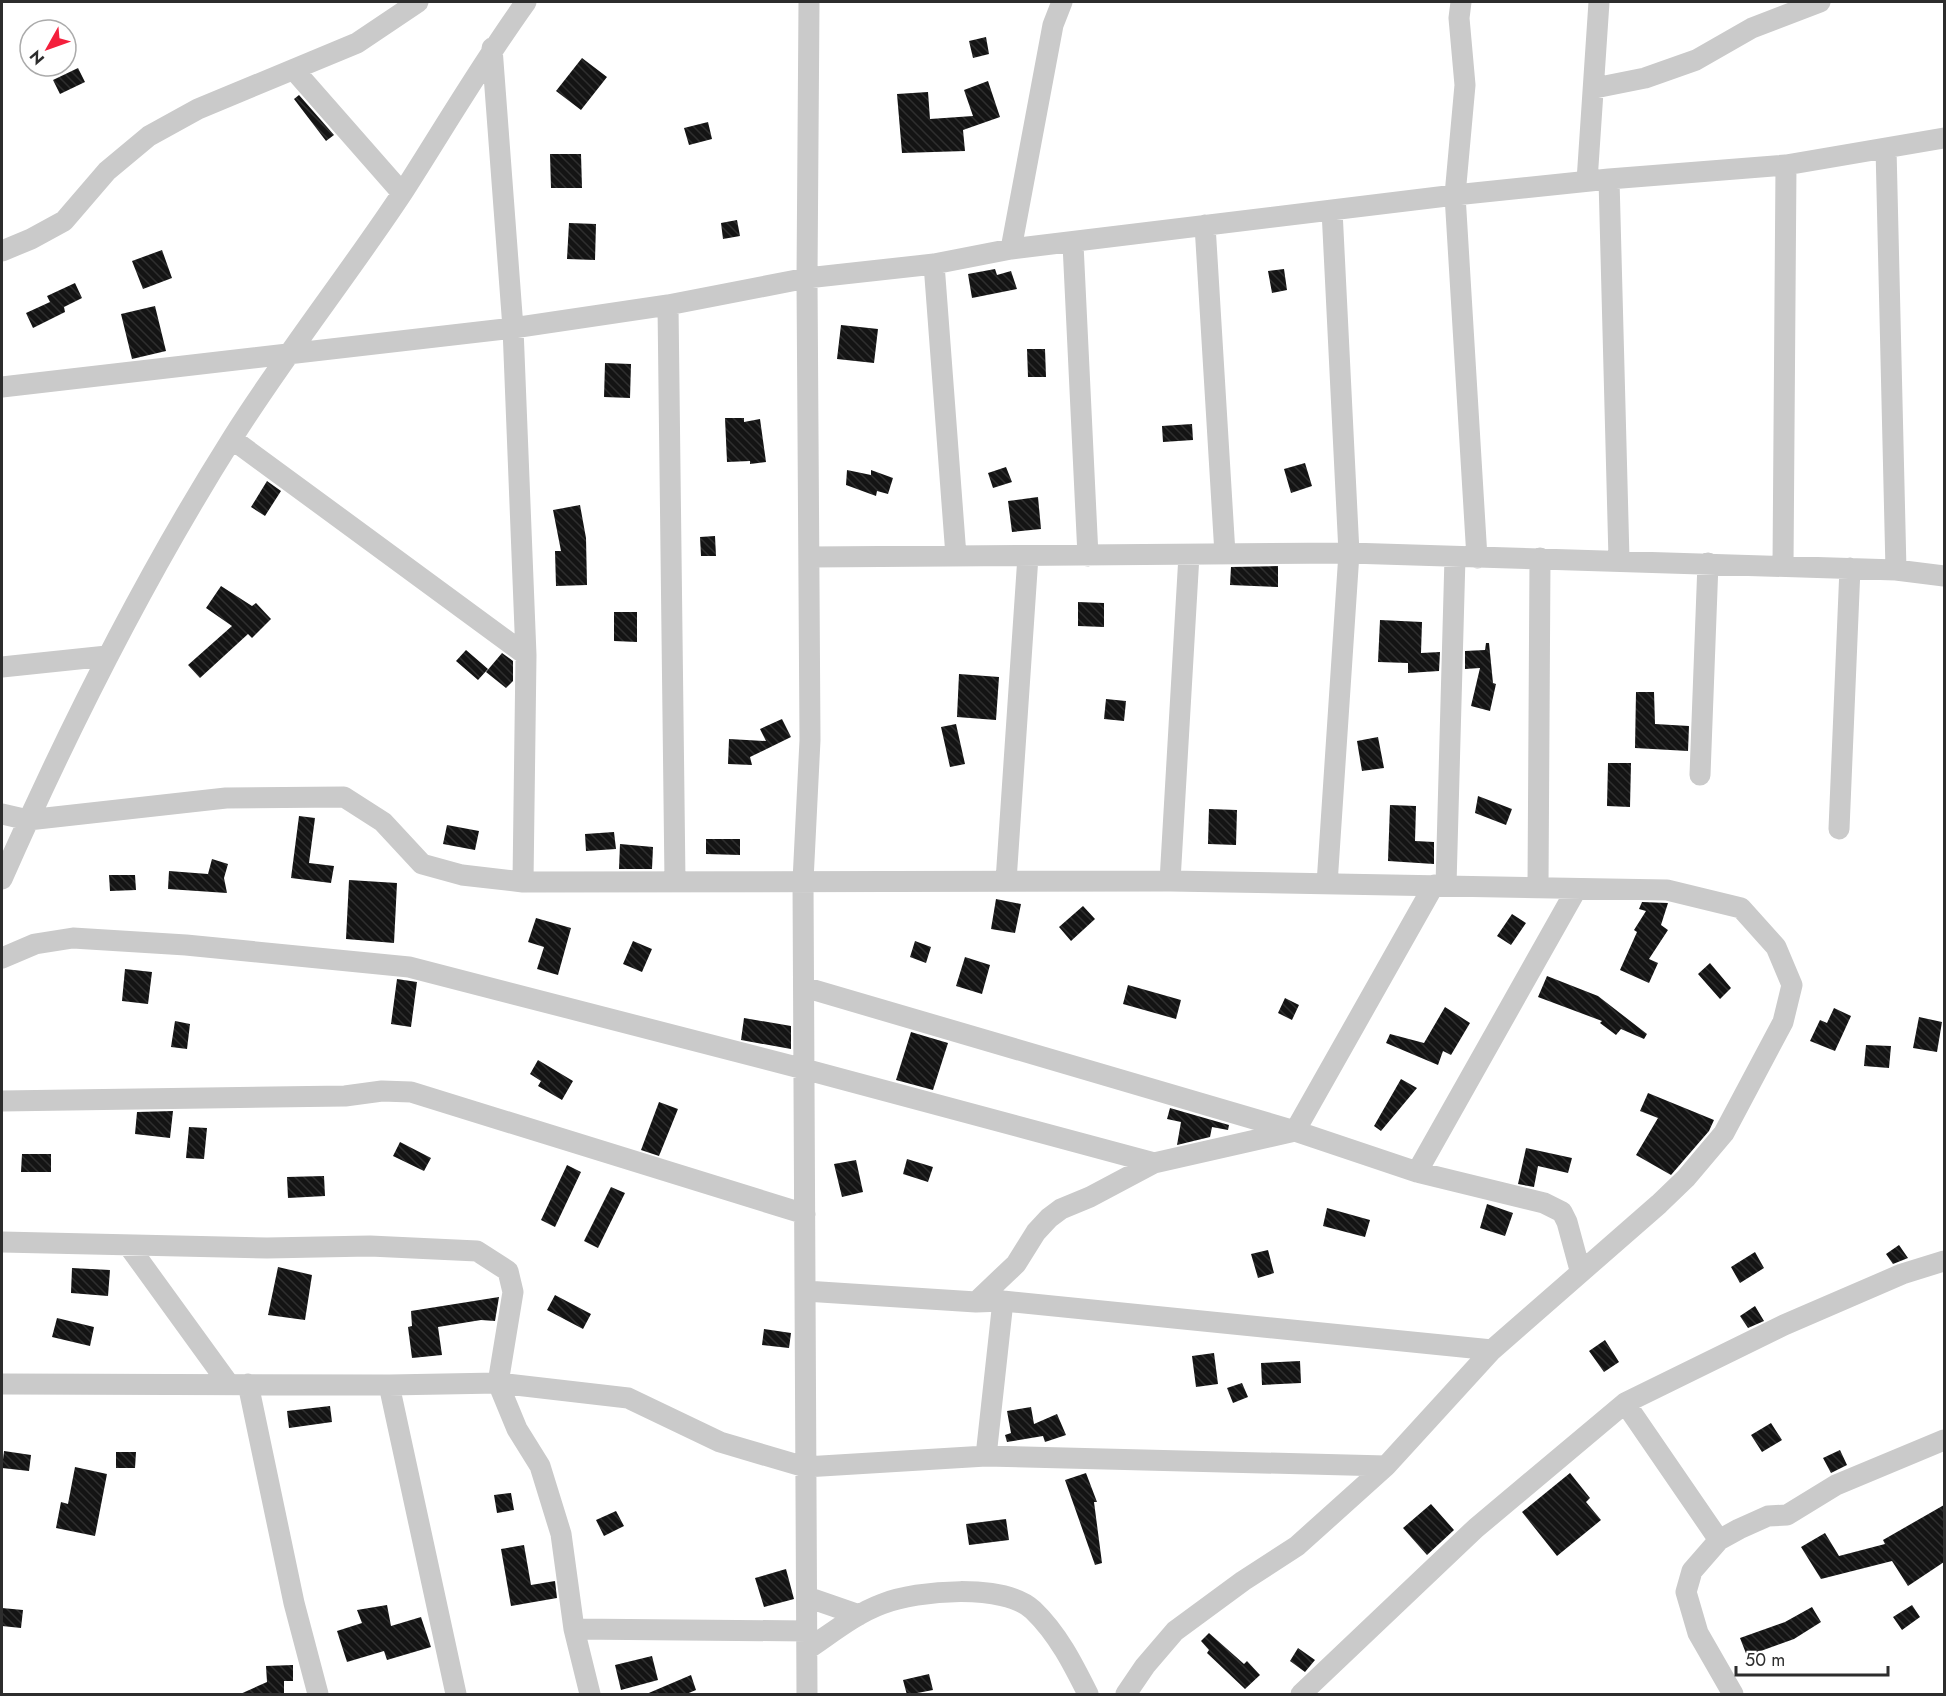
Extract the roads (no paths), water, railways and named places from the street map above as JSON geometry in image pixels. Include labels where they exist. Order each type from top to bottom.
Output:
[{"type":"street","points":[[2,251],[31,239],[64,221],[107,171],[149,136],[198,109],[357,43],[418,2]]},
{"type":"street","points":[[2,879],[107,656],[232,439],[287,354],[402,193],[492,48],[526,2]]},
{"type":"street","points":[[807,1695],[803,881],[810,740],[811,557],[807,278],[809,2]]},
{"type":"street","points":[[1011,249],[1053,25],[1062,2]]},
{"type":"street","points":[[1461,2],[1459,18],[1465,85],[1455,195],[1477,558]]},
{"type":"street","points":[[1587,181],[1599,2]]},
{"type":"street","points":[[1595,88],[1645,78],[1696,60],[1752,28],[1820,2]]},
{"type":"street","points":[[492,48],[513,328],[526,655],[523,882]]},
{"type":"street","points":[[294,70],[402,193]]},
{"type":"street","points":[[2,387],[513,328],[668,305],[807,278],[934,264],[1011,249],[1073,244],[1205,225],[1455,195],[1609,179],[1786,165],[1944,138]]},
{"type":"street","points":[[1886,148],[1896,570]]},
{"type":"street","points":[[1783,566],[1786,165]]},
{"type":"street","points":[[1609,179],[1619,560]]},
{"type":"street","points":[[1328,884],[1349,553],[1332,210]]},
{"type":"street","points":[[1205,225],[1226,554]]},
{"type":"street","points":[[1073,244],[1088,556]]},
{"type":"street","points":[[934,264],[956,556]]},
{"type":"street","points":[[668,305],[675,881]]},
{"type":"street","points":[[232,439],[526,655]]},
{"type":"street","points":[[811,557],[1349,553],[1850,568],[1896,570],[1944,576]]},
{"type":"street","points":[[1170,881],[1189,555]]},
{"type":"street","points":[[1006,881],[1028,556]]},
{"type":"street","points":[[976,1302],[1016,1264],[1036,1232],[1048,1218],[1061,1209],[1090,1197],[1154,1163],[1294,1131],[1440,885],[1455,557]]},
{"type":"street","points":[[1538,887],[1540,558]]},
{"type":"street","points":[[1700,775],[1708,563]]},
{"type":"street","points":[[1839,829],[1850,568]]},
{"type":"street","points":[[2,667],[107,656]]},
{"type":"street","points":[[2,814],[28,820],[226,798],[344,796],[383,822],[422,864],[462,875],[523,882],[1170,881],[1538,887],[1576,890],[1666,890],[1741,908],[1776,946],[1791,985],[1784,1022],[1724,1133],[1666,1198],[1580,1270],[1492,1350],[1386,1466],[1297,1546],[1243,1581],[1175,1631],[1144,1666],[1126,1695]]},
{"type":"street","points":[[1417,1172],[1576,890]]},
{"type":"street","points":[[2,958],[35,944],[73,938],[186,945],[409,967],[804,1069],[1154,1163]]},
{"type":"street","points":[[804,987],[1294,1131],[1417,1172],[1544,1203],[1562,1212],[1567,1222],[1580,1270]]},
{"type":"street","points":[[2,1101],[345,1096],[382,1091],[411,1092],[805,1214]]},
{"type":"street","points":[[2,1242],[267,1248],[370,1246],[477,1251],[508,1271],[513,1292],[498,1383],[517,1429],[540,1466],[561,1534],[574,1629],[590,1695]]},
{"type":"street","points":[[128,1245],[238,1383],[318,1695]]},
{"type":"street","points":[[1301,1695],[1476,1528],[1625,1403],[1784,1325],[1902,1274],[1944,1261]]},
{"type":"street","points":[[805,1292],[976,1302],[1003,1301],[1492,1350]]},
{"type":"street","points":[[986,1456],[1003,1301]]},
{"type":"street","points":[[2,1384],[498,1383],[628,1398],[720,1442],[805,1467],[986,1456],[1386,1466]]},
{"type":"street","points":[[389,1385],[456,1695]]},
{"type":"street","points":[[1625,1403],[1719,1540]]},
{"type":"street","points":[[1733,1695],[1698,1633],[1686,1593],[1692,1570],[1719,1540],[1768,1516],[1787,1515],[1836,1485],[1944,1440]]},
{"type":"street","points":[[574,1629],[808,1640],[884,1603],[933,1593],[1003,1594],[1032,1609],[1066,1650],[1088,1695]]},
{"type":"street","points":[[807,1597],[859,1615]]}]
